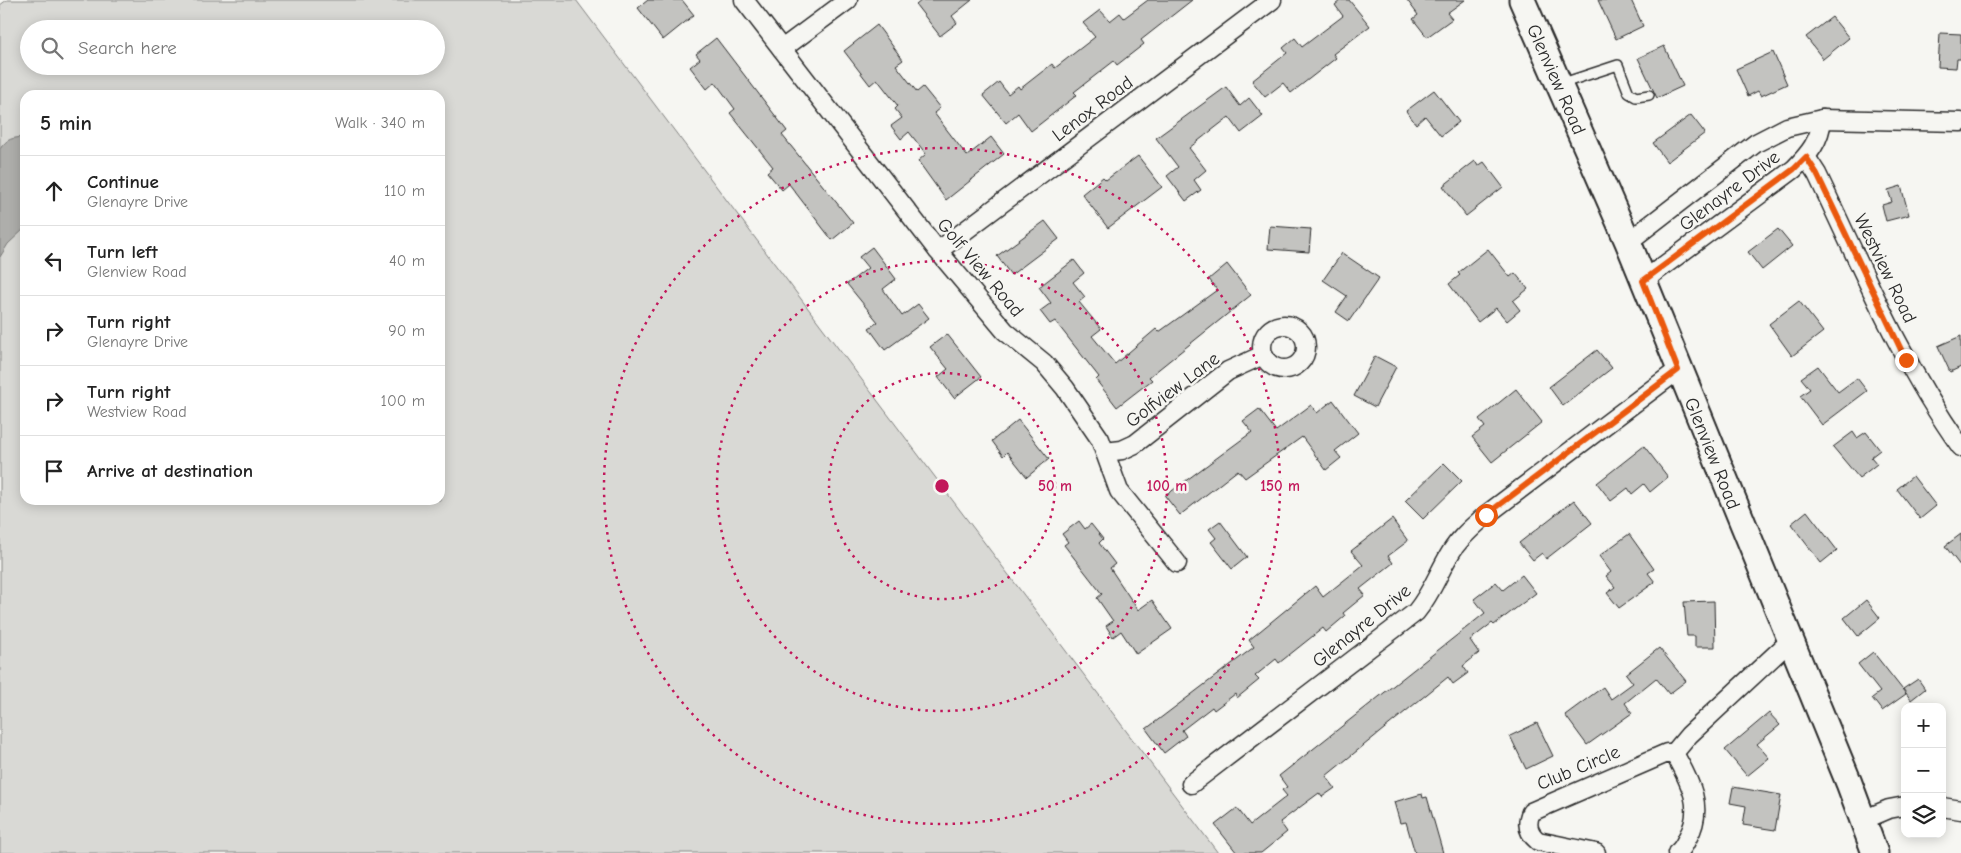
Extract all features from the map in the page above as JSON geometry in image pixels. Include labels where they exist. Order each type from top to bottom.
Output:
[{"type":"main road","name":"Glenview Road","points":[[1522,0],[1628,242],[1678,370],[1875,853]]},
{"type":"street","name":"Golf View Road","points":[[744,0],[938,251],[1005,330],[1044,363],[1060,382],[1092,424],[1105,452],[1110,473],[1119,491],[1177,563]]},
{"type":"street","points":[[782,50],[848,0]]},
{"type":"street","name":"Lenox Road","points":[[938,251],[1272,0]]},
{"type":"street","name":"Glenayre Drive","points":[[1643,281],[1794,169],[1806,157],[1820,133],[1822,119]]},
{"type":"street","name":"Glenayre Drive","points":[[1628,242],[1770,134],[1787,127],[1822,119],[1961,122]]},
{"type":"street","name":"Westview Road","points":[[1806,157],[1817,174],[1906,360],[1959,441]]},
{"type":"street","name":"Golfview Lane","points":[[1105,452],[1122,450],[1135,444],[1228,372],[1263,355]]},
{"type":"street","name":"Glenayre Drive","points":[[1191,784],[1410,617],[1430,596],[1451,552],[1464,534],[1486,515],[1678,370]]},
{"type":"street","points":[[1677,853],[1691,832],[1696,814],[1695,798],[1674,753],[1689,735],[1790,641]]},
{"type":"street","name":"Club Circle","points":[[1596,853],[1538,841],[1528,830],[1528,820],[1531,812],[1667,753],[1674,753]]},
{"type":"street","points":[[1863,820],[1888,809],[1901,807]]},
{"type":"street","points":[[1946,808],[1961,810]]},
{"type":"lane","points":[[1560,84],[1618,65],[1629,93],[1636,97],[1649,95]]},
{"type":"shaded area","points":[[7,0],[576,0],[1218,853],[0,853],[0,5]]},
{"type":"shaded area","points":[[20,138],[20,233],[8,244],[0,257],[0,149],[11,139]]},
{"type":"building","points":[[648,0],[682,0],[694,15],[663,40],[638,8]]},
{"type":"building","points":[[922,0],[972,0],[952,16],[957,23],[940,36],[916,5]]},
{"type":"building","points":[[1148,0],[1192,0],[1141,40],[1144,44],[1117,65],[1114,61],[1074,92],[1077,95],[1031,131],[1018,113],[1006,123],[983,95],[999,82],[1008,94],[1018,86],[1020,89],[1052,64],[1055,68],[1095,37],[1083,23],[1100,10],[1110,21],[1120,13],[1124,18]]},
{"type":"building","points":[[1341,0],[1349,0],[1370,26],[1333,54],[1336,58],[1291,93],[1283,83],[1265,97],[1252,81],[1287,53],[1283,48],[1295,38],[1302,47],[1343,16],[1335,5]]},
{"type":"building","points":[[1407,0],[1465,0],[1447,13],[1452,19],[1427,37],[1413,19],[1418,15]]},
{"type":"building","points":[[1598,0],[1631,0],[1643,26],[1616,39]]},
{"type":"building","points":[[1832,17],[1849,38],[1823,59],[1806,37]]},
{"type":"building","points":[[877,25],[903,60],[896,65],[917,92],[923,87],[940,108],[934,113],[967,156],[991,137],[1004,154],[946,200],[918,161],[926,154],[909,132],[901,139],[891,126],[902,118],[895,109],[898,106],[877,79],[870,85],[844,51]]},
{"type":"building","points":[[1940,33],[1961,34],[1961,59],[1957,59],[1956,68],[1938,67]]},
{"type":"building","points":[[716,38],[787,131],[782,135],[853,223],[832,240],[789,184],[782,190],[767,172],[773,167],[730,113],[735,109],[715,82],[707,89],[690,67],[700,59],[696,54]]},
{"type":"building","points":[[1664,46],[1683,86],[1657,98],[1638,58]]},
{"type":"building","points":[[1773,52],[1787,84],[1761,96],[1758,91],[1748,96],[1736,69]]},
{"type":"building","points":[[1226,87],[1240,106],[1249,98],[1263,116],[1241,133],[1229,117],[1189,148],[1206,170],[1194,180],[1201,190],[1186,201],[1167,176],[1178,167],[1156,138]]},
{"type":"building","points":[[1434,90],[1459,122],[1441,136],[1425,116],[1416,124],[1406,111]]},
{"type":"building","points":[[1691,115],[1705,133],[1667,162],[1653,143]]},
{"type":"building","points":[[1138,156],[1162,187],[1108,228],[1082,194],[1103,177],[1106,180]]},
{"type":"building","points":[[1475,161],[1478,166],[1484,162],[1503,187],[1466,216],[1443,186]]},
{"type":"building","points":[[1901,186],[1909,215],[1886,221],[1882,205],[1892,202],[1888,190]]},
{"type":"building","points":[[1045,221],[1059,239],[1011,275],[997,256]]},
{"type":"building","points":[[1270,226],[1311,229],[1309,252],[1268,249]]},
{"type":"building","points":[[1778,229],[1792,246],[1762,270],[1748,252]]},
{"type":"building","points":[[872,247],[896,279],[883,289],[902,316],[918,304],[929,318],[885,350],[869,328],[878,322],[847,284],[868,268],[859,257]]},
{"type":"building","points":[[1488,249],[1510,277],[1515,273],[1528,289],[1513,301],[1520,310],[1507,321],[1496,308],[1478,322],[1449,284],[1460,275],[1458,273]]},
{"type":"building","points":[[1342,253],[1379,278],[1349,321],[1336,312],[1347,296],[1323,280]]},
{"type":"building","points":[[1074,260],[1084,273],[1073,282],[1085,297],[1079,302],[1101,329],[1092,336],[1115,364],[1156,329],[1159,332],[1217,290],[1209,279],[1227,264],[1251,295],[1149,377],[1152,380],[1117,407],[1096,380],[1099,377],[1055,321],[1050,324],[1040,311],[1051,303],[1039,287]]},
{"type":"building","points":[[1799,301],[1823,332],[1792,356],[1769,324]]},
{"type":"building","points":[[947,334],[981,377],[954,398],[938,377],[948,369],[930,347]]},
{"type":"building","points":[[1961,336],[1961,367],[1950,372],[1938,346]]},
{"type":"building","points":[[1597,350],[1612,368],[1563,406],[1549,387]]},
{"type":"building","points":[[1375,356],[1396,367],[1375,407],[1354,396]]},
{"type":"building","points":[[1818,366],[1838,392],[1857,378],[1867,391],[1822,425],[1800,396],[1810,389],[1801,378]]},
{"type":"building","points":[[1516,389],[1542,422],[1492,462],[1472,437],[1485,427],[1479,419]]},
{"type":"building","points":[[1333,400],[1358,433],[1335,451],[1341,458],[1326,470],[1302,437],[1245,478],[1238,470],[1180,515],[1165,496],[1252,432],[1243,421],[1259,409],[1276,431],[1311,405],[1317,413]]},
{"type":"building","points":[[1018,420],[1049,459],[1027,477],[1007,452],[1003,456],[992,441]]},
{"type":"building","points":[[1853,432],[1857,438],[1866,432],[1880,450],[1871,457],[1877,464],[1859,478],[1833,447]]},
{"type":"building","points":[[1644,446],[1668,477],[1650,492],[1644,484],[1632,494],[1628,488],[1611,501],[1597,483]]},
{"type":"building","points":[[1444,463],[1462,481],[1423,519],[1405,501]]},
{"type":"building","points":[[1913,476],[1936,506],[1920,519],[1897,489]]},
{"type":"building","points":[[1574,500],[1592,523],[1546,559],[1542,553],[1533,560],[1519,543]]},
{"type":"building","points":[[1807,511],[1837,550],[1821,563],[1791,524]]},
{"type":"building","points":[[1392,519],[1408,541],[1388,556],[1393,563],[1360,589],[1365,595],[1343,613],[1345,616],[1326,632],[1323,628],[1279,663],[1276,659],[1255,676],[1259,680],[1237,698],[1235,694],[1214,710],[1212,707],[1182,730],[1186,736],[1164,753],[1146,729],[1254,647],[1249,640],[1315,586],[1323,597],[1363,565],[1351,551]]},
{"type":"building","points":[[1079,521],[1085,529],[1091,524],[1103,539],[1099,543],[1115,564],[1110,568],[1138,610],[1152,600],[1172,629],[1136,654],[1121,631],[1113,637],[1106,626],[1113,621],[1097,598],[1102,594],[1064,545],[1068,542],[1062,534]]},
{"type":"building","points":[[1220,521],[1247,557],[1232,569],[1211,542],[1216,538],[1209,529]]},
{"type":"building","points":[[1629,534],[1654,569],[1648,573],[1655,582],[1619,608],[1607,593],[1615,587],[1606,576],[1611,572],[1599,556]]},
{"type":"building","points":[[1961,534],[1961,567],[1945,546]]},
{"type":"building","points":[[1522,575],[1536,593],[1494,625],[1492,623],[1470,640],[1479,653],[1463,666],[1468,673],[1453,684],[1448,677],[1326,776],[1335,788],[1322,797],[1319,793],[1280,822],[1287,832],[1261,853],[1237,853],[1215,825],[1237,808],[1250,825],[1287,796],[1282,790],[1287,787],[1279,776],[1485,613],[1474,599],[1496,582],[1503,590]]},
{"type":"building","points":[[1866,600],[1880,618],[1858,636],[1844,618]]},
{"type":"building","points":[[1714,601],[1715,647],[1695,647],[1695,636],[1687,636],[1684,602]]},
{"type":"building","points":[[1659,648],[1686,681],[1669,694],[1656,678],[1625,703],[1632,713],[1587,745],[1565,715],[1603,687],[1611,699],[1633,683],[1626,674]]},
{"type":"building","points":[[1873,652],[1906,694],[1882,711],[1872,698],[1880,692],[1858,664]]},
{"type":"building","points":[[1918,679],[1925,689],[1911,700],[1903,689]]},
{"type":"building","points":[[1769,713],[1780,725],[1757,744],[1769,758],[1747,776],[1725,750]]},
{"type":"building","points":[[1537,723],[1553,756],[1526,769],[1510,736]]},
{"type":"building","points":[[1733,787],[1781,795],[1775,830],[1743,825],[1746,806],[1730,803]]},
{"type":"building","points":[[1422,794],[1423,798],[1427,797],[1443,853],[1415,853],[1406,822],[1400,823],[1394,802]]},
{"type":"route","points":[[1486,515],[1678,370],[1643,281],[1794,169],[1806,157],[1817,174],[1906,360]]}]
